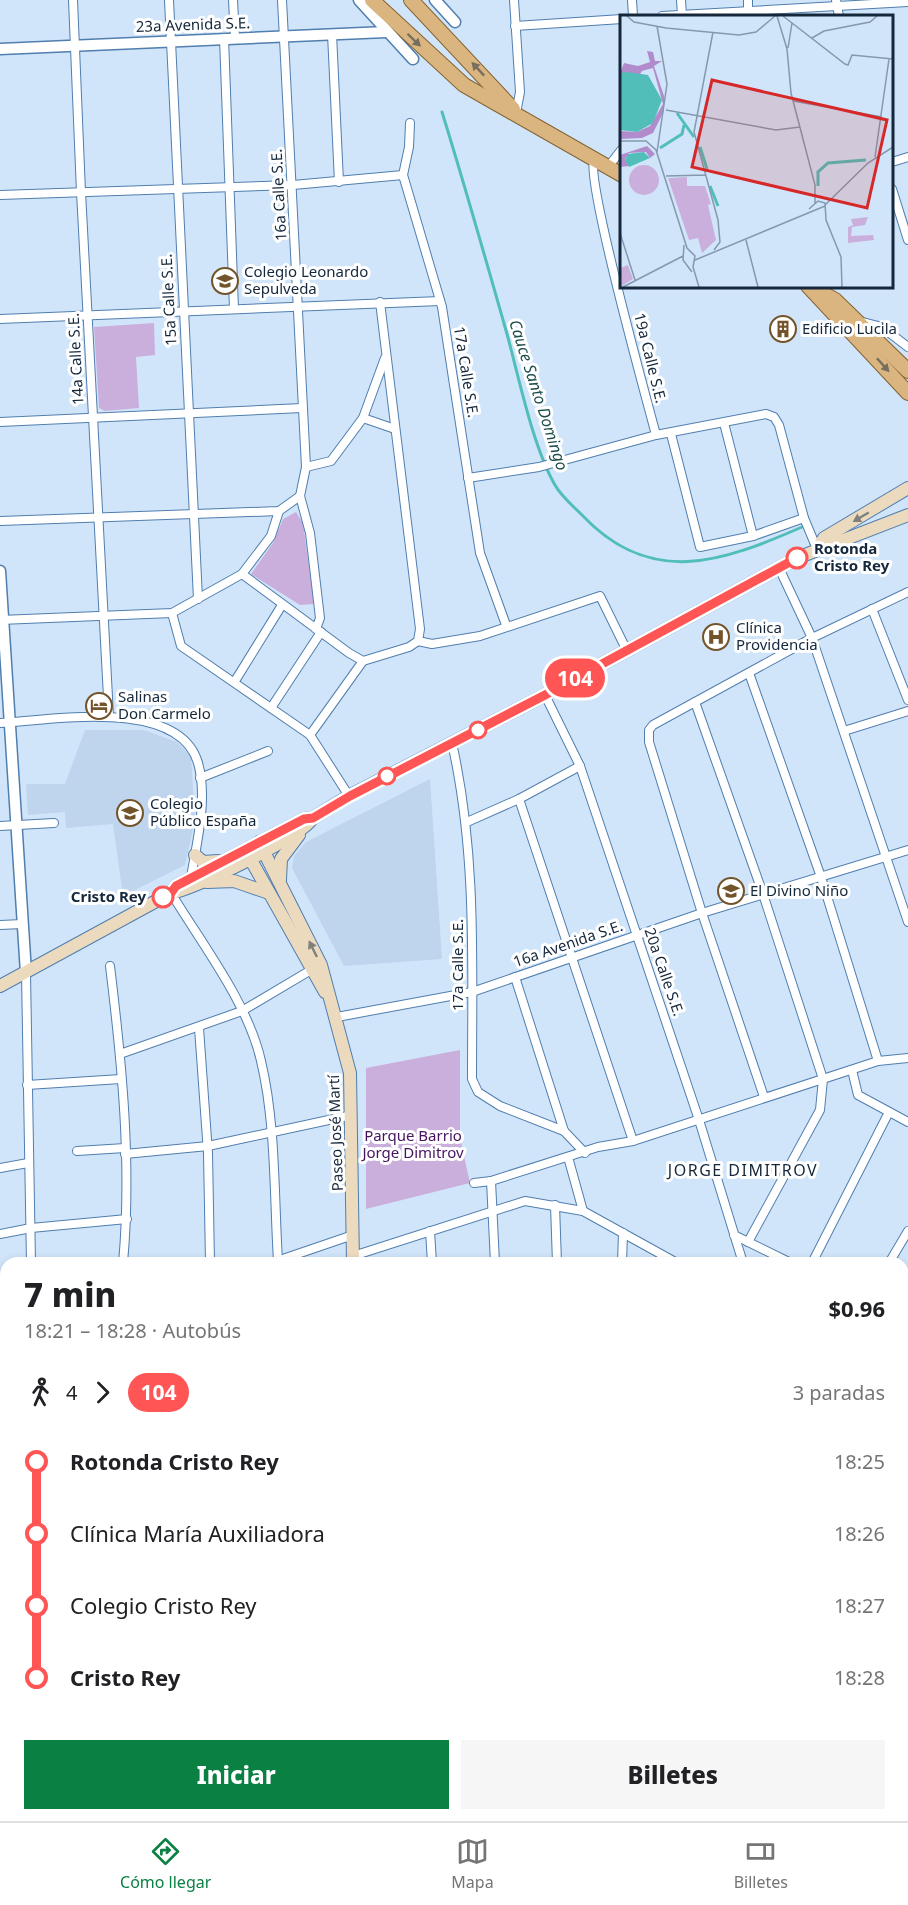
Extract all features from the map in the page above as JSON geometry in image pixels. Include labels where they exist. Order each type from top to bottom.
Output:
[{"type":"main road","points":[[372,0],[464,85],[620,174]]},
{"type":"main road","points":[[411,0],[516,113]]},
{"type":"main road","points":[[812,288],[908,393]]},
{"type":"main road","points":[[814,288],[835,300],[908,371]]},
{"type":"main road","points":[[817,549],[824,538],[908,488]]},
{"type":"main road","points":[[0,986],[171,893],[310,822],[350,796],[545,695],[778,568],[817,549],[829,547],[886,521],[908,515]]},
{"type":"main road","points":[[280,882],[281,859],[292,842],[310,822]]},
{"type":"main road","name":"Paseo José Martí","points":[[261,847],[321,965],[335,1010],[350,1073],[353,1257]]},
{"type":"main road","points":[[195,855],[203,862],[222,861],[248,853]]},
{"type":"main road","name":"Paseo José Martí","points":[[248,853],[335,1010]]},
{"type":"main road","points":[[196,880],[222,861]]},
{"type":"main road","points":[[196,880],[234,881],[269,893]]},
{"type":"street","name":"14a Calle S.E.","points":[[73,0],[109,716]]},
{"type":"street","name":"15a Calle S.E.","points":[[169,0],[198,599]]},
{"type":"street","points":[[233,0],[230,38],[230,186],[234,309]]},
{"type":"street","name":"16a Calle S.E.","points":[[282,0],[306,467],[300,496]]},
{"type":"street","points":[[359,0],[413,59]]},
{"type":"street","points":[[435,0],[455,22]]},
{"type":"street","points":[[514,0],[520,92],[516,113]]},
{"type":"street","points":[[632,0],[633,15]]},
{"type":"street","points":[[681,0],[682,15],[837,8],[908,2]]},
{"type":"street","points":[[748,0],[748,12]]},
{"type":"street","points":[[515,26],[620,19]]},
{"type":"street","name":"23a Avenida S.E.","points":[[0,49],[386,32]]},
{"type":"street","points":[[332,34],[339,182]]},
{"type":"street","name":"17a Calle S.E.","points":[[410,123],[409,147],[403,175],[440,301],[480,553],[506,625]]},
{"type":"street","points":[[608,167],[620,150]]},
{"type":"street","points":[[893,161],[908,157]]},
{"type":"street","name":"19a Calle S.E.","points":[[594,160],[592,172],[601,212],[656,435]]},
{"type":"street","points":[[0,195],[292,185],[403,175]]},
{"type":"street","points":[[893,195],[908,240]]},
{"type":"street","points":[[0,319],[440,301]]},
{"type":"street","points":[[380,302],[420,629],[418,641]]},
{"type":"street","points":[[855,320],[882,327],[908,347]]},
{"type":"street","points":[[306,467],[331,460],[363,418],[386,353]]},
{"type":"street","points":[[0,422],[302,408]]},
{"type":"street","points":[[468,478],[538,467],[656,435],[671,434],[766,414],[774,417],[779,425],[804,518],[817,549]]},
{"type":"street","points":[[363,418],[395,429]]},
{"type":"street","points":[[724,423],[753,536]]},
{"type":"street","points":[[671,434],[700,547],[753,536],[804,518]]},
{"type":"street","points":[[0,521],[279,511],[300,496],[310,533],[320,618],[318,631],[271,708]]},
{"type":"street","points":[[2,620],[172,613],[242,574],[271,536],[279,511]]},
{"type":"street","points":[[778,568],[812,638],[908,922]]},
{"type":"street","points":[[0,571],[5,722],[17,825],[26,973],[27,1163],[31,1257]]},
{"type":"street","points":[[242,574],[318,631],[363,661]]},
{"type":"street","points":[[764,1097],[702,913],[649,742],[649,730],[653,725],[812,638],[908,592]]},
{"type":"street","points":[[310,735],[363,661],[409,647],[418,641],[432,644],[480,636],[506,625],[600,596],[627,651]]},
{"type":"street","points":[[235,681],[282,605]]},
{"type":"street","points":[[872,609],[908,700]]},
{"type":"street","points":[[172,613],[181,646],[235,681],[310,735],[350,796]]},
{"type":"street","points":[[749,673],[822,877],[878,1061]]},
{"type":"street","name":"20a Calle S.E.","points":[[545,695],[580,766],[699,1120],[740,1257]]},
{"type":"street","points":[[695,702],[764,894],[824,1078],[820,1110],[748,1242]]},
{"type":"street","points":[[844,731],[908,711]]},
{"type":"street","points":[[5,722],[109,716],[154,724],[185,740],[194,752],[200,778],[195,855],[196,880]]},
{"type":"street","name":"17a Calle S.E.","points":[[452,743],[467,822],[472,890],[471,1079],[477,1092],[500,1106],[564,1131]]},
{"type":"street","points":[[200,778],[268,751]]},
{"type":"street","points":[[467,822],[519,799],[580,766]]},
{"type":"street","points":[[519,799],[633,1141]]},
{"type":"street","points":[[0,826],[54,823]]},
{"type":"street","name":"16a Avenida S.E.","points":[[335,1010],[472,992],[702,913],[908,850]]},
{"type":"street","points":[[171,893],[242,1011],[261,1060],[271,1134],[275,1257]]},
{"type":"street","points":[[0,925],[23,924]]},
{"type":"street","points":[[110,966],[120,1054],[125,1151],[127,1219],[124,1257]]},
{"type":"street","points":[[120,1054],[242,1011],[311,970]]},
{"type":"street","points":[[515,977],[564,1131],[585,1153]]},
{"type":"street","points":[[199,1028],[207,1146],[210,1257]]},
{"type":"street","points":[[474,1184],[585,1153],[598,1147],[633,1141],[878,1061],[908,1058]]},
{"type":"street","points":[[852,1070],[858,1095],[908,1122]]},
{"type":"street","points":[[27,1085],[121,1079]]},
{"type":"street","points":[[815,1257],[889,1112]]},
{"type":"street","points":[[77,1151],[125,1151],[207,1146],[352,1115]]},
{"type":"street","points":[[568,1157],[583,1211]]},
{"type":"street","points":[[0,1168],[27,1163]]},
{"type":"street","points":[[491,1181],[495,1257]]},
{"type":"street","points":[[358,1257],[430,1231],[525,1201],[583,1211],[667,1257]]},
{"type":"street","points":[[555,1205],[557,1257]]},
{"type":"street","points":[[0,1234],[31,1228],[127,1219]]},
{"type":"street","points":[[430,1231],[432,1257]]},
{"type":"street","points":[[893,1257],[908,1231]]},
{"type":"street","points":[[622,1257],[623,1233]]},
{"type":"street","points":[[289,1257],[353,1235]]},
{"type":"street","points":[[734,1235],[779,1257]]},
{"type":"shaded area","name":"Colegio Público España","points":[[85,730],[144,730],[177,742],[191,756],[195,820],[185,865],[123,896],[113,824],[66,828],[65,812],[28,815],[26,784],[65,784]]},
{"type":"shaded area","points":[[430,779],[442,959],[344,966],[292,868],[294,856],[306,842]]},
{"type":"green space","points":[[154,323],[155,355],[136,357],[139,408],[105,411],[99,408],[94,327]]},
{"type":"green space","points":[[296,512],[303,523],[314,604],[300,605],[251,574],[273,543],[283,519]]},
{"type":"green space","name":"Parque Barrio Jorge Dimitrov","points":[[460,1050],[460,1138],[470,1183],[366,1209],[366,1068]]},
{"type":"waterway","name":"Cauce Santo Domingo","points":[[442,112],[533,432],[547,469],[564,497],[608,538],[634,553],[661,560],[688,562],[715,558],[744,550],[802,527]]},
{"type":"bus line","name":"104","points":[[163,897],[171,893],[176,886],[235,853],[304,819],[313,818],[350,796],[545,695],[797,558]]},
{"type":"place","name":"Colegio Leonardo Sepulveda","points":[[225,281]]},
{"type":"place","name":"Edificio Lucila","points":[[783,329]]},
{"type":"place","name":"Rotonda Cristo Rey","points":[[797,558]]},
{"type":"place","name":"Clínica Providencia","points":[[716,637]]},
{"type":"place","name":"Salinas Don Carmelo","points":[[99,706]]},
{"type":"place","name":"Colegio Público España","points":[[130,813]]},
{"type":"place","name":"El Divino Niño","points":[[731,891]]},
{"type":"place","name":"Cristo Rey","points":[[163,897]]},
{"type":"district","name":"JORGE DIMITROV","points":[[743,1170]]}]
